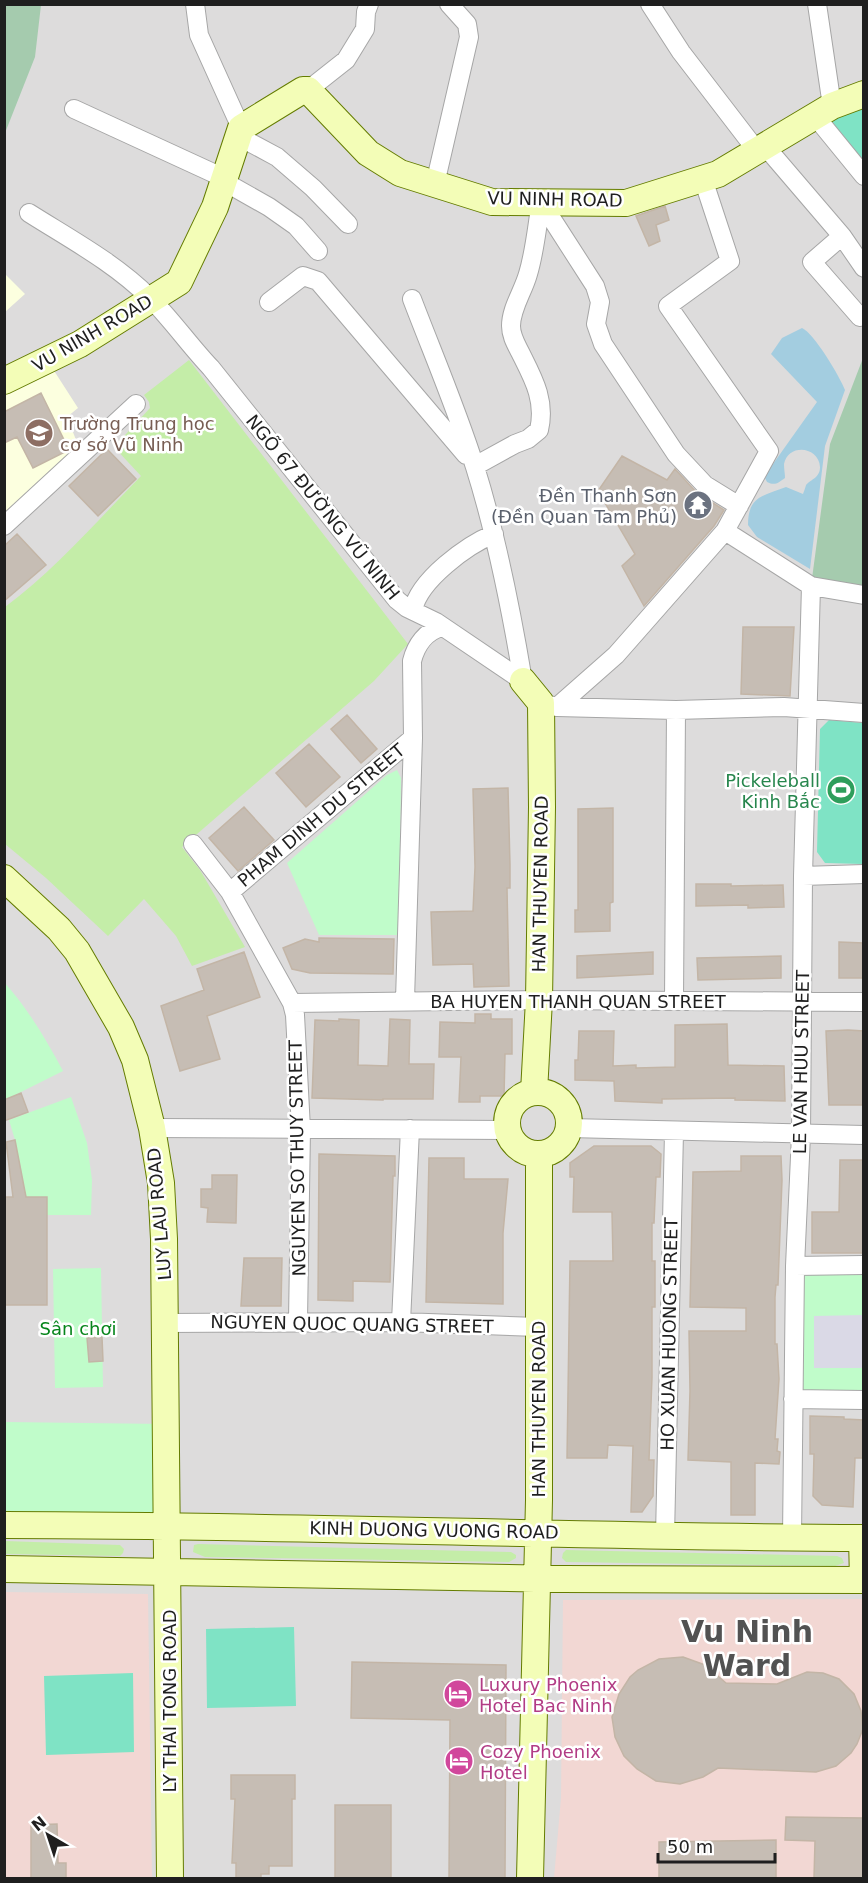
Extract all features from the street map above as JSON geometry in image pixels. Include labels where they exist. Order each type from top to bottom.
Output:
[{"type":"street","points":[[195,4],[199,35],[239,132],[277,157],[313,188],[348,224]]},
{"type":"street","points":[[239,132],[296,94],[308,90],[346,60],[365,29],[369,4]]},
{"type":"street","points":[[435,184],[470,38],[466,24],[449,4]]},
{"type":"street","points":[[650,4],[681,52],[761,149],[842,236],[864,268]]},
{"type":"street","points":[[817,4],[824,111],[864,176]]},
{"type":"street","name":"VU NINH ROAD","points":[[308,90],[368,153],[400,173],[492,202],[626,203],[718,174],[824,111],[864,94]]},
{"type":"street","points":[[74,109],[224,179],[296,226],[318,251]]},
{"type":"street","name":"VU NINH ROAD","points":[[4,381],[80,344],[179,282],[215,207],[239,132]]},
{"type":"street","points":[[549,705],[616,655],[725,531],[769,451],[668,306],[730,261],[703,179]]},
{"type":"street","points":[[542,202],[595,286],[600,302],[596,324],[608,352],[676,454],[705,485],[739,506]]},
{"type":"street","points":[[475,466],[514,444],[528,439],[539,430],[542,411],[537,387],[513,339],[511,328],[513,310],[528,273],[542,202]]},
{"type":"street","name":"NGÕ 67 ĐƯỜNG VŨ NINH","points":[[29,213],[106,262],[151,299],[211,368],[390,593],[402,604],[442,627],[523,681]]},
{"type":"street","points":[[842,236],[812,262],[860,317]]},
{"type":"street","points":[[269,302],[303,276],[318,281],[475,466]]},
{"type":"street","points":[[412,299],[475,466],[494,534],[523,681],[549,705],[676,710],[784,706],[864,713]]},
{"type":"street","points":[[4,526],[136,404]]},
{"type":"street","points":[[725,531],[811,586],[864,595]]},
{"type":"street","points":[[413,610],[416,598],[439,572],[475,543],[494,534]]},
{"type":"street","name":"LE VAN HUU STREET","points":[[792,1538],[795,1266],[801,1135],[803,876],[811,586]]},
{"type":"street","points":[[405,1000],[413,738],[411,661],[422,640],[435,629],[442,627]]},
{"type":"street","name":"HAN THUYEN ROAD","points":[[534,1092],[539,1000],[542,807],[549,705]]},
{"type":"street","points":[[674,1001],[676,710]]},
{"type":"street","name":"PHAM DINH DU STREET","points":[[230,892],[413,738]]},
{"type":"street","name":"NGUYEN SO THUY STREET","points":[[193,844],[230,892],[292,1003],[296,1024],[300,1129],[298,1321]]},
{"type":"street","points":[[803,876],[864,874]]},
{"type":"street","name":"LUY LAU ROAD","points":[[4,878],[59,929],[77,951],[121,1027],[135,1060],[152,1128],[161,1183],[166,1323],[167,1524]]},
{"type":"street","name":"BA HUYEN THANH QUAN STREET","points":[[292,1003],[405,1000],[864,1002]]},
{"type":"street","points":[[534,1092],[549,1094],[561,1103],[568,1116],[569,1128],[564,1140],[557,1148],[539,1155],[527,1153],[512,1142],[506,1120],[511,1107],[521,1097],[534,1092]]},
{"type":"street","points":[[152,1128],[507,1130]]},
{"type":"street","points":[[569,1128],[864,1135]]},
{"type":"street","points":[[401,1322],[410,1129]]},
{"type":"street","name":"HO XUAN HUONG STREET","points":[[664,1536],[674,1132]]},
{"type":"street","name":"HAN THUYEN ROAD","points":[[530,1878],[538,1532],[539,1155]]},
{"type":"street","points":[[795,1266],[864,1265]]},
{"type":"street","name":"NGUYEN QUOC QUANG STREET","points":[[166,1323],[401,1322],[538,1328]]},
{"type":"street","points":[[794,1399],[864,1400]]},
{"type":"street","name":"KINH DUONG VUONG ROAD","points":[[4,1525],[167,1524],[664,1536],[863,1538]]},
{"type":"street","name":"LY THAI TONG ROAD","points":[[167,1524],[170,1878]]},
{"type":"street","points":[[4,1569],[536,1578],[863,1580],[863,1538]]},
{"type":"shaded area","points":[[5,4],[41,5],[35,57],[5,133]]},
{"type":"shaded area","points":[[5,5],[863,5],[863,1878],[5,1878]]},
{"type":"shaded area","points":[[5,274],[25,294],[4,312]]},
{"type":"shaded area","points":[[863,358],[863,595],[811,586],[830,444]]},
{"type":"shaded area","name":"Trường Trung học cơ sở Vũ Ninh","points":[[51,366],[78,408],[67,417],[80,450],[5,518],[5,391]]},
{"type":"shaded area","points":[[863,1315],[863,1368],[814,1368],[814,1316]]},
{"type":"shaded area","points":[[5,1592],[148,1594],[152,1878],[5,1878]]},
{"type":"shaded area","points":[[863,1599],[863,1878],[554,1878],[561,1798],[563,1600]]},
{"type":"green space","points":[[863,99],[863,169],[824,116]]},
{"type":"green space","points":[[189,360],[408,644],[374,681],[182,847],[200,870],[245,947],[192,966],[176,936],[144,899],[108,936],[46,878],[5,844],[5,607],[58,561],[141,476],[114,447],[150,408],[144,395]]},
{"type":"green space","name":"Pickeleball Kinh Bắc","points":[[829,720],[863,723],[863,864],[825,863],[817,852],[820,729]]},
{"type":"green space","points":[[397,770],[401,778],[399,935],[319,935],[287,863],[387,775]]},
{"type":"green space","points":[[4,982],[36,1025],[63,1071],[5,1100]]},
{"type":"green space","points":[[71,1097],[87,1143],[92,1180],[91,1215],[47,1215],[47,1197],[26,1197],[9,1120]]},
{"type":"green space","points":[[863,1265],[863,1400],[793,1399],[795,1266]]},
{"type":"green space","name":"Sân chơi","points":[[101,1268],[103,1387],[55,1388],[53,1269]]},
{"type":"green space","points":[[5,1422],[165,1424],[167,1524],[5,1525]]},
{"type":"green space","points":[[5,1541],[120,1545],[124,1549],[120,1556],[5,1554]]},
{"type":"green space","points":[[194,1545],[511,1552],[516,1555],[516,1558],[509,1562],[205,1557],[193,1552]]},
{"type":"green space","points":[[566,1550],[837,1556],[842,1558],[844,1563],[835,1566],[566,1562],[562,1558]]},
{"type":"green space","points":[[294,1627],[296,1706],[207,1708],[206,1629]]},
{"type":"green space","points":[[133,1673],[134,1752],[46,1755],[44,1676]]},
{"type":"water","points":[[802,328],[820,346],[845,390],[825,446],[810,569],[757,537],[748,525],[751,508],[758,498],[786,487],[803,494],[806,485],[820,471],[815,455],[809,451],[797,450],[787,457],[784,464],[785,478],[774,484],[767,482],[765,478],[817,402],[771,354],[782,338]]},
{"type":"building","points":[[665,206],[669,220],[656,225],[660,241],[649,246],[636,216]]},
{"type":"building","points":[[41,393],[69,450],[33,468],[17,437],[4,443],[4,412]]},
{"type":"building","points":[[107,449],[136,479],[98,516],[69,486]]},
{"type":"building","name":"Đền Thanh Sơn (Đền Quan Tam Phủ)","points":[[622,456],[667,480],[675,469],[697,493],[724,510],[714,526],[644,606],[622,566],[635,554],[598,491]]},
{"type":"building","points":[[17,534],[46,565],[4,601],[4,546]]},
{"type":"building","points":[[743,627],[794,627],[790,696],[741,694]]},
{"type":"building","points":[[347,715],[377,749],[361,763],[331,729]]},
{"type":"building","points":[[309,744],[340,777],[306,807],[276,773]]},
{"type":"building","points":[[508,788],[509,986],[474,987],[473,964],[433,965],[431,912],[473,911],[475,867],[473,789]]},
{"type":"building","points":[[244,807],[274,840],[238,871],[209,838]]},
{"type":"building","points":[[613,808],[613,902],[610,903],[610,931],[575,932],[575,910],[578,910],[578,809]]},
{"type":"building","points":[[696,884],[783,885],[784,907],[696,906]]},
{"type":"building","points":[[319,938],[394,939],[393,974],[310,973],[292,969],[283,948],[305,939],[319,942]]},
{"type":"building","points":[[839,942],[864,943],[864,978],[839,978]]},
{"type":"building","points":[[244,952],[260,997],[207,1016],[220,1059],[180,1071],[161,1006],[204,990],[197,969]]},
{"type":"building","points":[[653,952],[653,974],[577,978],[577,956]]},
{"type":"building","points":[[781,956],[781,978],[698,980],[697,958]]},
{"type":"building","points":[[475,1014],[491,1014],[491,1019],[512,1019],[512,1054],[505,1054],[504,1096],[480,1096],[480,1102],[459,1102],[461,1057],[439,1057],[440,1022],[475,1023]]},
{"type":"building","points":[[339,1019],[359,1020],[358,1065],[388,1066],[390,1019],[410,1020],[409,1064],[434,1064],[433,1099],[312,1098],[315,1020],[339,1021]]},
{"type":"building","points":[[727,1024],[728,1065],[784,1066],[785,1101],[735,1100],[735,1098],[662,1099],[662,1103],[615,1101],[614,1081],[575,1080],[579,1031],[614,1031],[613,1066],[675,1067],[675,1025]]},
{"type":"building","points":[[826,1031],[864,1031],[864,1105],[829,1105]]},
{"type":"building","points":[[21,1093],[28,1112],[4,1121],[4,1100]]},
{"type":"building","points":[[15,1140],[26,1197],[47,1197],[47,1305],[4,1305],[4,1197],[13,1197],[6,1142]]},
{"type":"building","points":[[594,1146],[651,1146],[661,1154],[660,1177],[656,1177],[654,1223],[652,1223],[655,1307],[652,1307],[649,1460],[654,1460],[653,1496],[642,1512],[631,1512],[633,1446],[608,1445],[607,1458],[567,1458],[570,1261],[613,1261],[612,1212],[573,1212],[574,1177],[570,1177],[570,1163]]},
{"type":"building","points":[[319,1154],[395,1156],[390,1282],[353,1281],[353,1301],[318,1300]]},
{"type":"building","points":[[741,1156],[781,1156],[782,1180],[778,1285],[776,1285],[775,1297],[775,1344],[777,1344],[779,1379],[775,1439],[778,1439],[777,1451],[780,1452],[779,1464],[755,1463],[755,1515],[731,1515],[731,1462],[688,1460],[689,1331],[746,1331],[746,1308],[690,1307],[693,1172],[741,1171]]},
{"type":"building","points":[[429,1158],[464,1158],[464,1179],[508,1179],[503,1233],[503,1304],[426,1302]]},
{"type":"building","points":[[840,1160],[864,1160],[864,1253],[812,1253],[812,1212],[839,1212]]},
{"type":"building","points":[[212,1175],[237,1175],[236,1223],[207,1222],[208,1208],[201,1207],[201,1189],[212,1189]]},
{"type":"building","points":[[244,1258],[282,1258],[281,1306],[241,1306]]},
{"type":"building","points":[[102,1337],[103,1361],[89,1362],[87,1338]]},
{"type":"building","points":[[810,1416],[864,1420],[864,1458],[855,1458],[853,1507],[822,1505],[813,1496],[814,1454],[810,1454]]},
{"type":"building","points":[[683,1657],[705,1665],[726,1683],[777,1684],[807,1672],[823,1673],[839,1679],[854,1694],[861,1711],[863,1729],[857,1744],[851,1753],[836,1766],[816,1772],[718,1768],[703,1777],[680,1784],[656,1781],[637,1769],[624,1756],[615,1737],[612,1717],[619,1694],[630,1677],[638,1670],[659,1659]]},
{"type":"building","points":[[352,1662],[506,1665],[505,1878],[449,1878],[450,1720],[351,1718]]},
{"type":"building","points":[[231,1775],[295,1775],[295,1799],[292,1799],[292,1866],[269,1866],[269,1874],[261,1874],[261,1878],[236,1878],[236,1863],[232,1863],[235,1799],[231,1799]]},
{"type":"building","points":[[335,1805],[391,1805],[391,1878],[335,1878]]},
{"type":"building","points":[[786,1817],[864,1818],[864,1878],[814,1878],[815,1841],[785,1840]]},
{"type":"building","points":[[57,1824],[58,1863],[66,1863],[66,1878],[31,1878],[31,1825]]},
{"type":"building","points":[[776,1840],[776,1878],[659,1878],[659,1842]]},
{"type":"place","name":"Trường Trung học cơ sở Vũ Ninh","points":[[39,433]]},
{"type":"place","name":"Đền Thanh Sơn (Đền Quan Tam Phủ)","points":[[698,505]]},
{"type":"place","name":"Pickeleball Kinh Bắc","points":[[841,790]]},
{"type":"place","name":"Luxury Phoenix Hotel Bac Ninh","points":[[458,1694]]},
{"type":"place","name":"Cozy Phoenix Hotel","points":[[459,1761]]},
{"type":"district","name":"Vu Ninh Ward","points":[[747,1648]]}]
